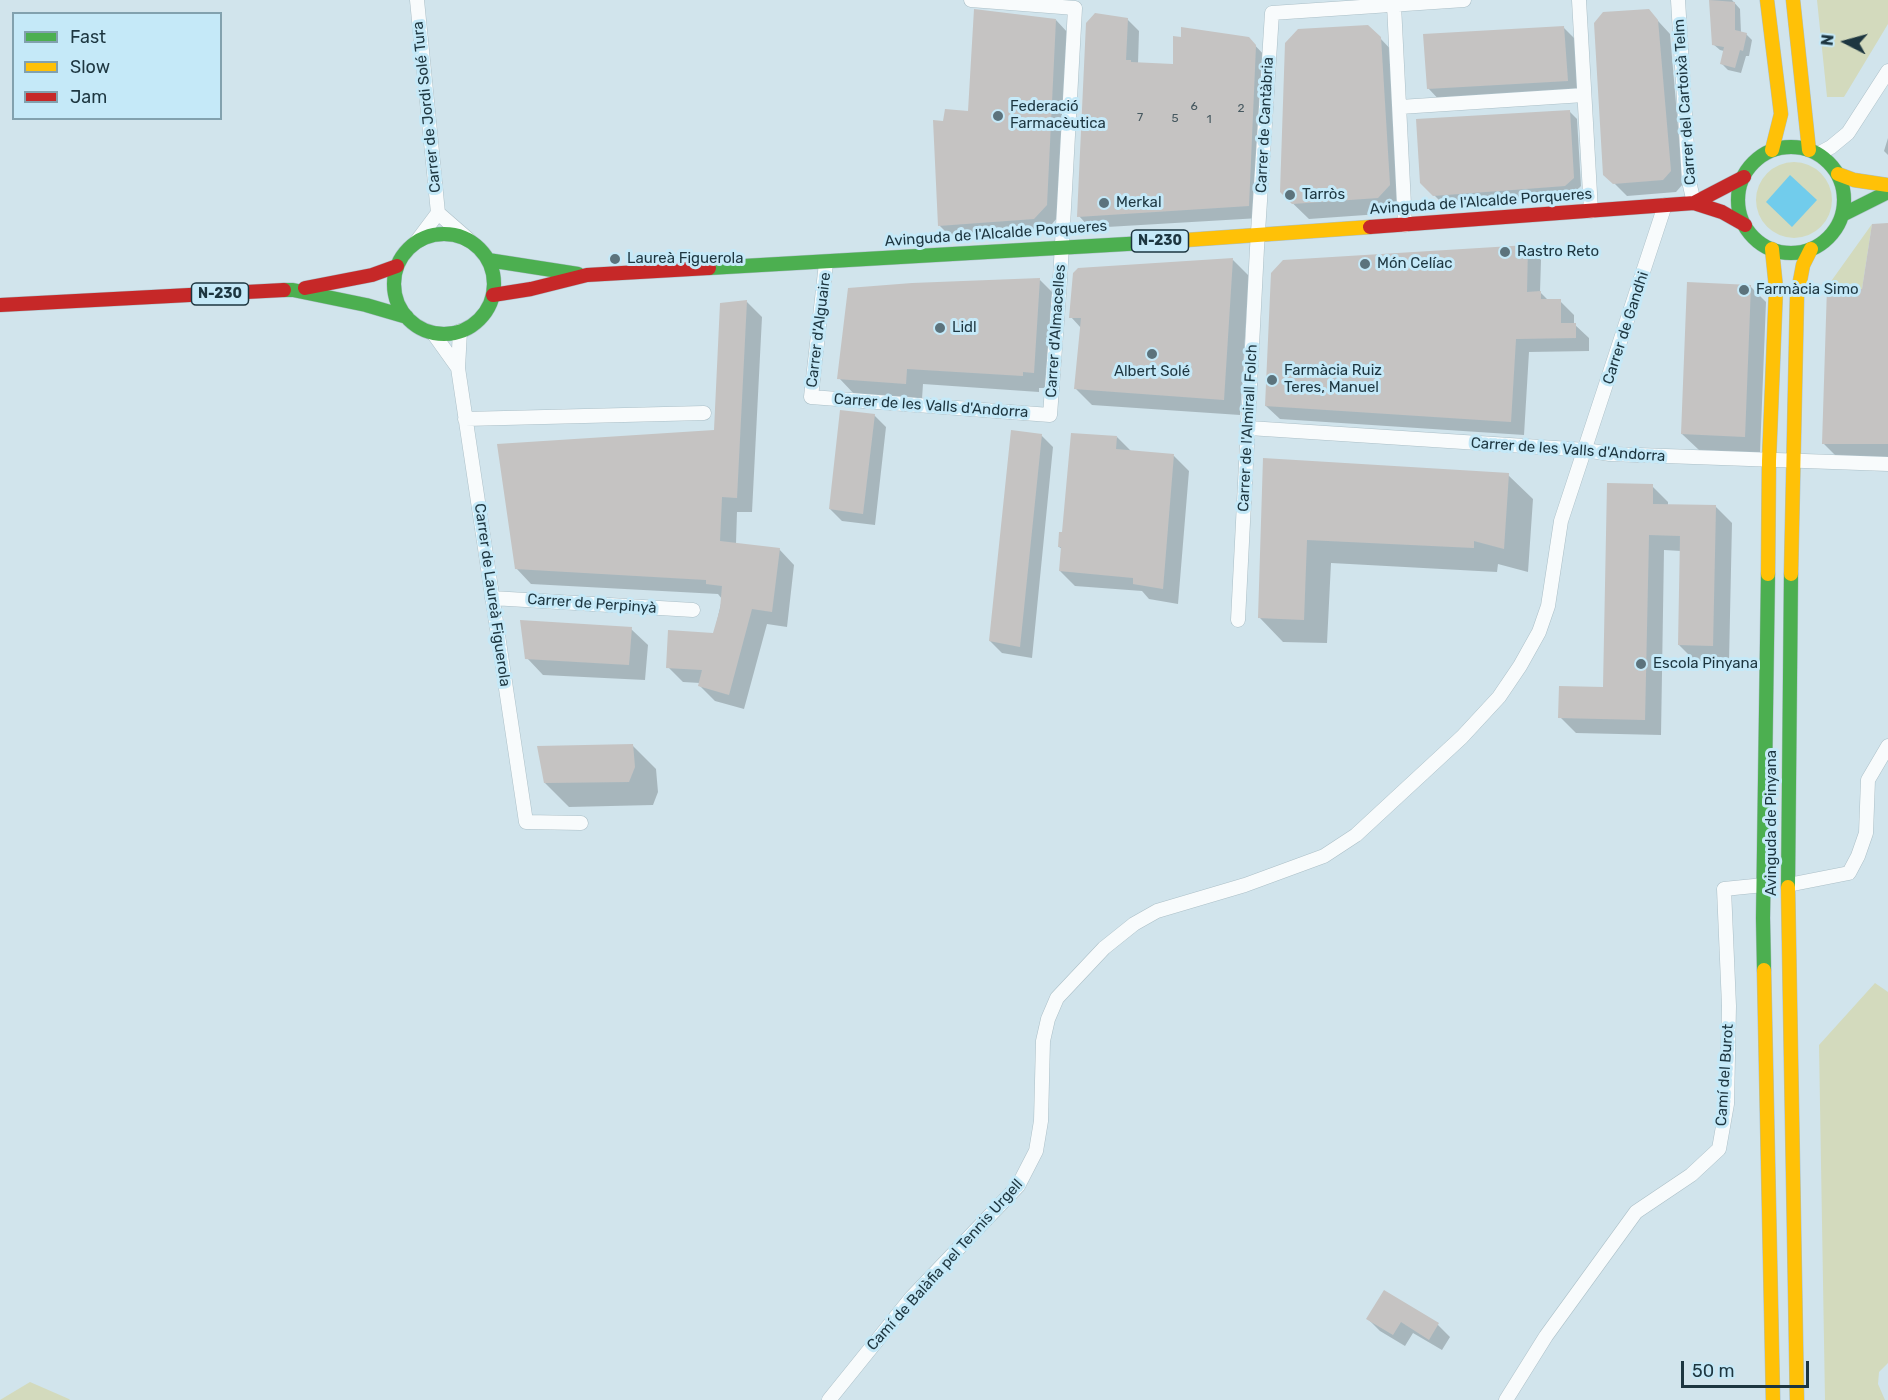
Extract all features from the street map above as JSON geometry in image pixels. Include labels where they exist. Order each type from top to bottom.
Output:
[{"type":"main road","points":[[1767,0],[1781,114],[1772,150],[1791,147],[1814,152],[1829,162],[1838,174],[1844,194],[1842,215],[1833,233],[1823,242],[1811,249],[1796,253],[1772,249]]},
{"type":"main road","points":[[1793,0],[1805,123],[1814,152]]},
{"type":"main road","name":"N-230","points":[[1744,177],[1755,161],[1772,150]]},
{"type":"main road","points":[[1838,174],[1854,180],[1888,185]]},
{"type":"main road","name":"Avinguda de l'Alcalde Porqueres","points":[[1694,203],[1744,177]]},
{"type":"main road","points":[[1744,177],[1738,201],[1745,225]]},
{"type":"main road","points":[[1842,215],[1888,192]]},
{"type":"main road","name":"Avinguda de l'Alcalde Porqueres","points":[[587,275],[1258,236],[1694,203],[1722,212],[1745,225]]},
{"type":"main road","name":"N-230","points":[[1745,225],[1752,235],[1772,249]]},
{"type":"main road","points":[[407,317],[399,306],[394,279],[405,252],[417,241],[443,233],[469,240],[488,260],[495,283],[493,295],[486,311],[475,323],[460,331],[447,334],[433,333]]},
{"type":"main road","name":"Avinguda de Pinyana","points":[[1772,249],[1776,279],[1769,461],[1764,885],[1773,1400]]},
{"type":"main road","name":"Avinguda de Pinyana","points":[[1797,1400],[1788,885],[1792,462],[1797,297],[1803,265],[1811,249]]},
{"type":"main road","name":"N-230","points":[[488,260],[587,275]]},
{"type":"main road","name":"N-230","points":[[0,305],[293,290],[372,275],[398,266]]},
{"type":"main road","name":"N-230","points":[[493,295],[531,289],[587,275]]},
{"type":"main road","name":"N-230","points":[[293,290],[366,305],[407,317],[419,327],[433,333]]},
{"type":"street","name":"Carrer de Jordi Solé Tura","points":[[417,0],[438,213],[417,241]]},
{"type":"street","name":"Carrer d'Almacelles","points":[[971,0],[1075,8],[1050,415]]},
{"type":"street","points":[[1405,225],[1394,5],[1464,0]]},
{"type":"street","points":[[1579,0],[1590,210]]},
{"type":"street","name":"Carrer del Cartoixà Telm","points":[[1678,0],[1689,181],[1694,203]]},
{"type":"street","name":"Carrer de Cantàbria","points":[[1258,236],[1272,13],[1394,5]]},
{"type":"street","points":[[1814,152],[1831,147],[1848,134],[1888,71]]},
{"type":"street","points":[[1400,107],[1584,95]]},
{"type":"street","name":"Carrer de Gandhi","points":[[1586,450],[1665,205]]},
{"type":"street","name":"Carrer de Jordi Solé Tura","points":[[438,213],[469,240]]},
{"type":"street","name":"Carrer de l'Almirall Folch","points":[[1238,620],[1258,236]]},
{"type":"street","name":"Carrer d'Alguaire","points":[[811,397],[826,262]]},
{"type":"street","name":"Carrer de Laureà Figuerola","points":[[460,331],[458,368],[526,822],[581,823]]},
{"type":"street","name":"Carrer de Laureà Figuerola","points":[[433,333],[458,368]]},
{"type":"street","name":"Carrer de les Valls d'Andorra","points":[[811,397],[1050,415]]},
{"type":"street","points":[[465,418],[705,413]]},
{"type":"street","name":"Carrer de les Valls d'Andorra","points":[[1248,428],[1586,450],[1610,454],[1888,464]]},
{"type":"street","name":"Camí de Balàfia pel Tennis Urgell","points":[[829,1400],[912,1297],[1018,1186],[1036,1151],[1041,1121],[1043,1041],[1048,1019],[1057,998],[1104,948],[1134,924],[1157,911],[1245,885],[1324,856],[1356,835],[1462,737],[1499,697],[1534,640],[1548,606],[1561,521],[1586,450]]},
{"type":"street","name":"Carrer de Perpinyà","points":[[492,598],[693,610]]},
{"type":"street","points":[[1788,885],[1849,873],[1858,856],[1866,832],[1868,780],[1888,746]]},
{"type":"street","name":"Camí del Burot","points":[[1506,1400],[1546,1336],[1636,1212],[1691,1175],[1719,1149],[1726,1104],[1729,1006],[1724,889],[1764,885]]},
{"type":"green space","points":[[1817,0],[1888,0],[1888,24],[1844,97],[1827,97]]},
{"type":"green space","points":[[1794,162],[1809,165],[1821,173],[1829,185],[1832,200],[1829,215],[1821,227],[1809,235],[1794,238],[1779,235],[1767,227],[1759,215],[1756,200],[1759,185],[1767,173],[1779,165]]},
{"type":"green space","points":[[1872,224],[1862,289],[1827,287]]},
{"type":"green space","points":[[1875,983],[1888,992],[1888,1363],[1879,1372],[1878,1384],[1885,1400],[1825,1400],[1819,1045]]},
{"type":"green space","points":[[30,1382],[69,1399],[70,1400],[0,1400]]},
{"type":"water","points":[[1790,175],[1817,200],[1792,227],[1766,202]]},
{"type":"building","points":[[1709,0],[1735,2],[1735,30],[1747,33],[1743,51],[1740,50],[1735,68],[1720,64],[1724,47],[1712,45]]},
{"type":"building","name":"Federació Farmacèutica","points":[[974,9],[1056,19],[1047,205],[1034,219],[938,226],[933,120],[943,121],[945,109],[968,111]]},
{"type":"building","points":[[1649,9],[1658,20],[1671,171],[1663,180],[1613,184],[1603,175],[1594,23],[1603,12]]},
{"type":"building","points":[[1095,13],[1128,18],[1126,60],[1131,60],[1131,62],[1173,64],[1173,36],[1181,37],[1181,27],[1249,37],[1256,45],[1249,206],[1077,217],[1086,23]]},
{"type":"building","points":[[1368,25],[1381,37],[1390,185],[1378,198],[1292,204],[1280,192],[1285,43],[1298,29]]},
{"type":"building","points":[[1564,26],[1568,81],[1427,89],[1423,34]]},
{"type":"building","points":[[1570,110],[1574,178],[1565,186],[1433,196],[1420,183],[1416,119]]},
{"type":"building","points":[[1888,223],[1888,444],[1822,444],[1827,287],[1862,289],[1872,224]]},
{"type":"building","points":[[1528,245],[1527,292],[1541,291],[1541,299],[1561,299],[1561,323],[1576,323],[1576,338],[1516,339],[1511,422],[1265,406],[1271,273],[1283,260]]},
{"type":"building","name":"Albert Solé","points":[[1233,258],[1224,400],[1074,389],[1081,318],[1069,318],[1073,273],[1078,268]]},
{"type":"building","name":"Lidl","points":[[1040,278],[1034,373],[1023,372],[1023,376],[907,369],[906,384],[837,379],[848,288]]},
{"type":"building","points":[[1687,282],[1751,285],[1745,437],[1681,434]]},
{"type":"building","points":[[747,300],[737,498],[722,497],[720,541],[780,548],[772,612],[752,609],[729,695],[698,686],[702,670],[666,668],[668,630],[713,633],[720,609],[722,586],[706,584],[706,580],[515,569],[497,444],[714,430],[720,303]]},
{"type":"building","points":[[840,410],[875,414],[863,514],[829,509]]},
{"type":"building","points":[[1011,430],[1042,434],[1020,647],[989,641]]},
{"type":"building","points":[[1071,433],[1117,436],[1116,449],[1174,454],[1163,589],[1133,584],[1133,578],[1059,571],[1061,547],[1058,547],[1059,532],[1062,532]]},
{"type":"building","points":[[1263,458],[1509,473],[1504,549],[1474,541],[1474,548],[1307,540],[1304,620],[1258,618]]},
{"type":"building","points":[[1607,483],[1653,484],[1653,504],[1716,505],[1713,646],[1678,645],[1680,536],[1649,535],[1645,720],[1558,718],[1559,686],[1603,687]]},
{"type":"building","points":[[520,620],[632,627],[629,665],[525,659]]},
{"type":"building","points":[[633,744],[635,767],[629,782],[544,783],[537,746]]},
{"type":"building","points":[[1384,1290],[1439,1323],[1429,1340],[1401,1322],[1393,1335],[1366,1319]]},
{"type":"traffic: fast","points":[[1791,147],[1811,151],[1828,163],[1840,180],[1844,200],[1840,220],[1828,237],[1811,249],[1791,253],[1771,249],[1754,237],[1742,220],[1738,200],[1742,180],[1754,163],[1771,151],[1791,147]]},
{"type":"traffic: fast","points":[[1842,215],[1888,192]]},
{"type":"traffic: fast","points":[[444,234],[463,238],[479,249],[490,265],[494,284],[490,303],[479,319],[463,330],[444,334],[425,330],[409,319],[398,303],[394,284],[398,265],[409,249],[425,238],[444,234]]},
{"type":"traffic: fast","points":[[709,268],[1144,243]]},
{"type":"traffic: fast","points":[[488,260],[578,274]]},
{"type":"traffic: fast","points":[[284,290],[366,305],[407,317]]},
{"type":"traffic: fast","points":[[1764,970],[1768,574]]},
{"type":"traffic: fast","points":[[1788,887],[1791,574]]},
{"type":"traffic: slow","points":[[1767,0],[1781,114],[1772,150]]},
{"type":"traffic: slow","points":[[1793,0],[1809,150]]},
{"type":"traffic: slow","points":[[1838,174],[1854,180],[1888,185]]},
{"type":"traffic: slow","points":[[1144,243],[1370,227]]},
{"type":"traffic: slow","points":[[1768,574],[1769,461],[1776,288],[1772,249]]},
{"type":"traffic: slow","points":[[1791,574],[1797,297],[1803,265],[1811,249]]},
{"type":"traffic: slow","points":[[1788,887],[1797,1400]]},
{"type":"traffic: slow","points":[[1764,970],[1773,1400]]},
{"type":"traffic: jam","points":[[1694,203],[1744,177]]},
{"type":"traffic: jam","points":[[1370,227],[1694,203],[1722,212],[1745,225]]},
{"type":"traffic: jam","points":[[305,288],[372,275],[397,266]]},
{"type":"traffic: jam","points":[[493,295],[531,289],[587,275],[709,268]]},
{"type":"traffic: jam","points":[[0,305],[284,290]]},
{"type":"place","name":"Federació Farmacèutica","points":[[998,116]]},
{"type":"place","name":"Tarròs","points":[[1290,195]]},
{"type":"place","name":"Merkal","points":[[1104,203]]},
{"type":"place","name":"Rastro Reto","points":[[1505,252]]},
{"type":"place","name":"Laureà Figuerola","points":[[615,259]]},
{"type":"place","name":"Món Celíac","points":[[1365,264]]},
{"type":"place","name":"Farmàcia Simo","points":[[1744,290]]},
{"type":"place","name":"Lidl","points":[[940,328]]},
{"type":"place","name":"Albert Solé","points":[[1152,354]]},
{"type":"place","name":"Farmàcia Ruiz Teres, Manuel","points":[[1272,380]]},
{"type":"place","name":"Escola Pinyana","points":[[1641,664]]}]
